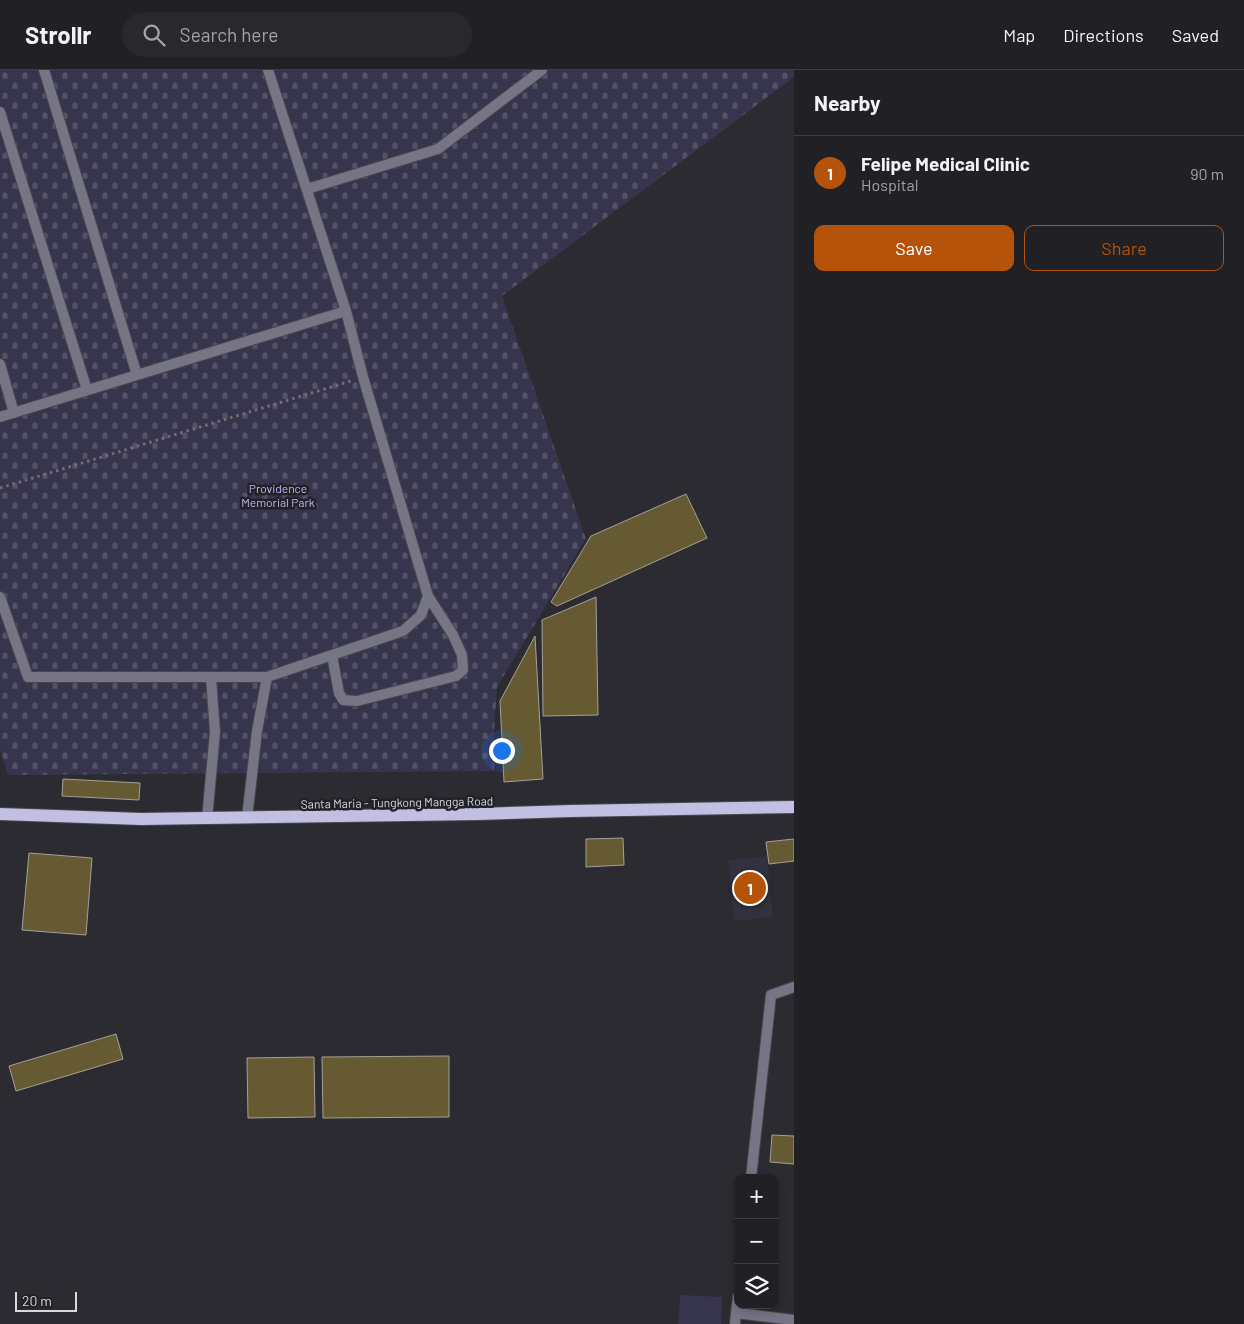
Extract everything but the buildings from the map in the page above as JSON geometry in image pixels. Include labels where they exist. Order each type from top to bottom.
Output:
[{"type":"main road","name":"Santa Maria - Tungkong Mangga Road","points":[[0,814],[141,819],[207,819],[794,806]]},
{"type":"street","points":[[44,70],[137,375]]},
{"type":"street","points":[[268,70],[346,311],[363,377],[428,596],[453,634],[462,655],[463,670],[456,676],[357,701],[343,700],[339,693],[332,655]]},
{"type":"street","points":[[307,189],[438,149],[542,70]]},
{"type":"street","points":[[0,112],[87,390]]},
{"type":"street","points":[[0,417],[346,311]]},
{"type":"street","points":[[0,364],[14,413]]},
{"type":"street","points":[[0,597],[28,677],[211,678],[267,677],[403,631],[421,615],[428,596]]},
{"type":"street","points":[[247,818],[256,731],[267,677]]},
{"type":"street","points":[[207,819],[215,732],[211,678]]},
{"type":"street","points":[[751,1174],[771,995],[794,987]]},
{"type":"street","points":[[735,1319],[794,1320]]},
{"type":"path","points":[[0,488],[363,377]]},
{"type":"shaded area","points":[[767,856],[773,917],[734,921],[728,860]]},
{"type":"green space","name":"Providence Memorial Park","points":[[0,70],[794,70],[794,77],[502,296],[586,539],[497,687],[494,771],[8,775],[0,749]]},
{"type":"green space","points":[[680,1295],[722,1297],[721,1324],[678,1324]]},
{"type":"place","name":"Felipe Medical Clinic","points":[[750,888]]}]
